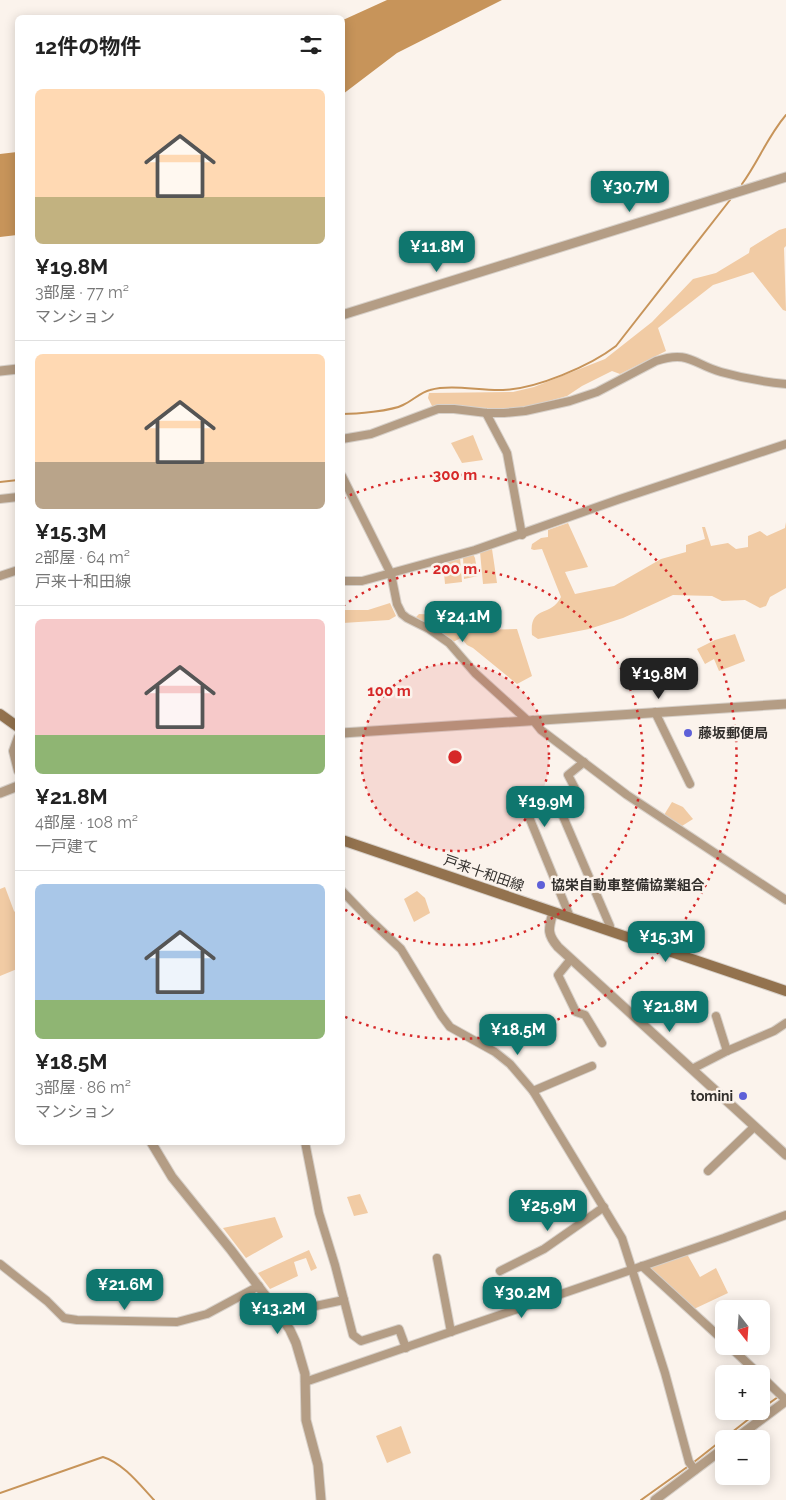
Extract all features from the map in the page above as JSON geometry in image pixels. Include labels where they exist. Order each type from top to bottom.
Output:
[{"type":"main road","points":[[0,714],[15,725]]},
{"type":"main road","name":"戸来十和田線","points":[[345,841],[786,991]]},
{"type":"street","points":[[345,314],[786,177]]},
{"type":"street","points":[[345,438],[371,434],[438,409],[486,413],[525,411],[587,396],[656,361],[666,358],[691,359],[722,372],[786,384]]},
{"type":"street","points":[[0,371],[15,369]]},
{"type":"street","points":[[486,413],[506,453],[522,535]]},
{"type":"street","points":[[345,581],[362,581],[475,550],[786,444]]},
{"type":"street","points":[[345,482],[391,574],[397,604],[402,614],[449,643],[475,673],[541,730],[642,805],[786,900]]},
{"type":"street","points":[[0,499],[15,497]]},
{"type":"street","points":[[0,576],[15,571]]},
{"type":"street","points":[[345,733],[786,704]]},
{"type":"street","points":[[655,712],[690,784]]},
{"type":"street","points":[[15,745],[13,751],[15,759]]},
{"type":"street","points":[[570,918],[527,812],[577,792],[568,775],[584,762]]},
{"type":"street","points":[[0,793],[15,787]]},
{"type":"street","points":[[556,800],[610,926],[608,930]]},
{"type":"street","points":[[345,894],[401,949],[450,1027],[495,1052],[510,1064],[533,1091],[604,1207],[622,1238],[665,1373],[680,1434],[692,1467]]},
{"type":"street","points":[[553,912],[549,936],[558,947],[786,1155]]},
{"type":"street","points":[[571,959],[558,976],[576,1012],[585,1015],[602,1043]]},
{"type":"street","points":[[716,1016],[728,1051]]},
{"type":"street","points":[[692,1069],[774,1031],[786,1023]]},
{"type":"street","points":[[533,1091],[592,1066]]},
{"type":"street","points":[[708,1171],[754,1127]]},
{"type":"street","points":[[153,1145],[172,1177],[259,1286],[296,1343],[305,1382],[306,1420],[318,1465],[320,1500]]},
{"type":"street","points":[[306,1145],[319,1213],[353,1334],[362,1341],[399,1329],[406,1348]]},
{"type":"street","points":[[500,1271],[544,1249],[604,1207]]},
{"type":"street","points":[[305,1382],[786,1215]]},
{"type":"street","points":[[437,1258],[450,1332]]},
{"type":"street","points":[[0,1264],[47,1301],[64,1318],[76,1320],[177,1322],[207,1314],[259,1286]]},
{"type":"street","points":[[642,1266],[715,1333]]},
{"type":"street","points":[[280,1316],[287,1312],[344,1300]]},
{"type":"street","points":[[739,1355],[749,1365]]},
{"type":"street","points":[[746,1430],[783,1398],[770,1385]]},
{"type":"street","points":[[655,1500],[692,1467],[715,1453]]},
{"type":"shaded area","points":[[387,0],[502,0],[397,53],[345,92],[345,19]]},
{"type":"shaded area","points":[[15,152],[15,235],[0,237],[0,154]]},
{"type":"shaded area","points":[[786,228],[786,246],[784,248],[786,311],[783,310],[753,272],[713,285],[658,328],[666,351],[620,374],[612,371],[567,396],[520,409],[432,406],[428,398],[429,393],[513,392],[534,387],[605,359],[652,322],[693,279],[716,273],[749,253],[750,248],[779,230]]},
{"type":"shaded area","points":[[473,435],[483,460],[462,463],[451,443]]},
{"type":"shaded area","points":[[786,522],[786,588],[770,597],[766,606],[760,608],[745,600],[722,601],[712,596],[673,595],[623,618],[589,629],[538,639],[532,635],[532,625],[537,615],[552,607],[561,597],[542,549],[531,549],[532,544],[541,538],[548,537],[548,530],[568,523],[588,567],[565,572],[575,594],[614,586],[661,559],[686,552],[686,545],[705,539],[702,527],[705,527],[711,546],[728,543],[736,549],[748,547],[748,536],[760,531],[767,536],[785,528]]},
{"type":"shaded area","points":[[492,549],[497,583],[483,584],[480,552]]},
{"type":"shaded area","points":[[473,554],[478,576],[464,579],[463,557]]},
{"type":"shaded area","points":[[460,558],[462,582],[445,584],[443,562]]},
{"type":"shaded area","points":[[390,603],[396,616],[389,620],[345,623],[345,610],[368,610]]},
{"type":"shaded area","points":[[419,614],[465,616],[476,630],[517,629],[532,676],[517,684],[467,645],[461,638],[453,642],[416,617]]},
{"type":"shaded area","points":[[735,634],[745,661],[719,671],[714,659],[705,664],[697,649],[715,640]]},
{"type":"shaded area","points":[[672,802],[683,807],[693,819],[682,826],[664,815]]},
{"type":"shaded area","points":[[5,887],[15,912],[15,970],[0,976],[0,889]]},
{"type":"shaded area","points":[[417,891],[425,898],[430,913],[414,922],[404,899]]},
{"type":"shaded area","points":[[360,1194],[368,1213],[354,1216],[347,1197]]},
{"type":"shaded area","points":[[275,1217],[283,1237],[246,1258],[223,1228]]},
{"type":"shaded area","points":[[309,1250],[317,1268],[311,1271],[306,1258],[294,1262],[298,1276],[270,1289],[258,1273]]},
{"type":"shaded area","points":[[687,1254],[700,1277],[716,1268],[728,1293],[694,1309],[652,1271],[652,1265]]},
{"type":"shaded area","points":[[401,1426],[411,1453],[387,1463],[376,1436]]},
{"type":"waterway","points":[[742,184],[786,115]]},
{"type":"waterway","points":[[345,414],[391,409],[427,391],[439,388],[503,390],[531,386],[562,375],[605,354],[616,346],[730,200]]},
{"type":"waterway","points":[[0,482],[15,480]]},
{"type":"waterway","points":[[770,1403],[778,1397]]},
{"type":"waterway","points":[[694,1462],[748,1420]]},
{"type":"waterway","points":[[0,1493],[103,1457],[124,1469],[154,1500]]},
{"type":"waterway","points":[[641,1500],[690,1465]]},
{"type":"place","name":"藤坂郵便局","points":[[688,733]]},
{"type":"place","name":"協栄自動車整備協業組合","points":[[541,885]]},
{"type":"place","name":"tomini","points":[[743,1096]]}]
